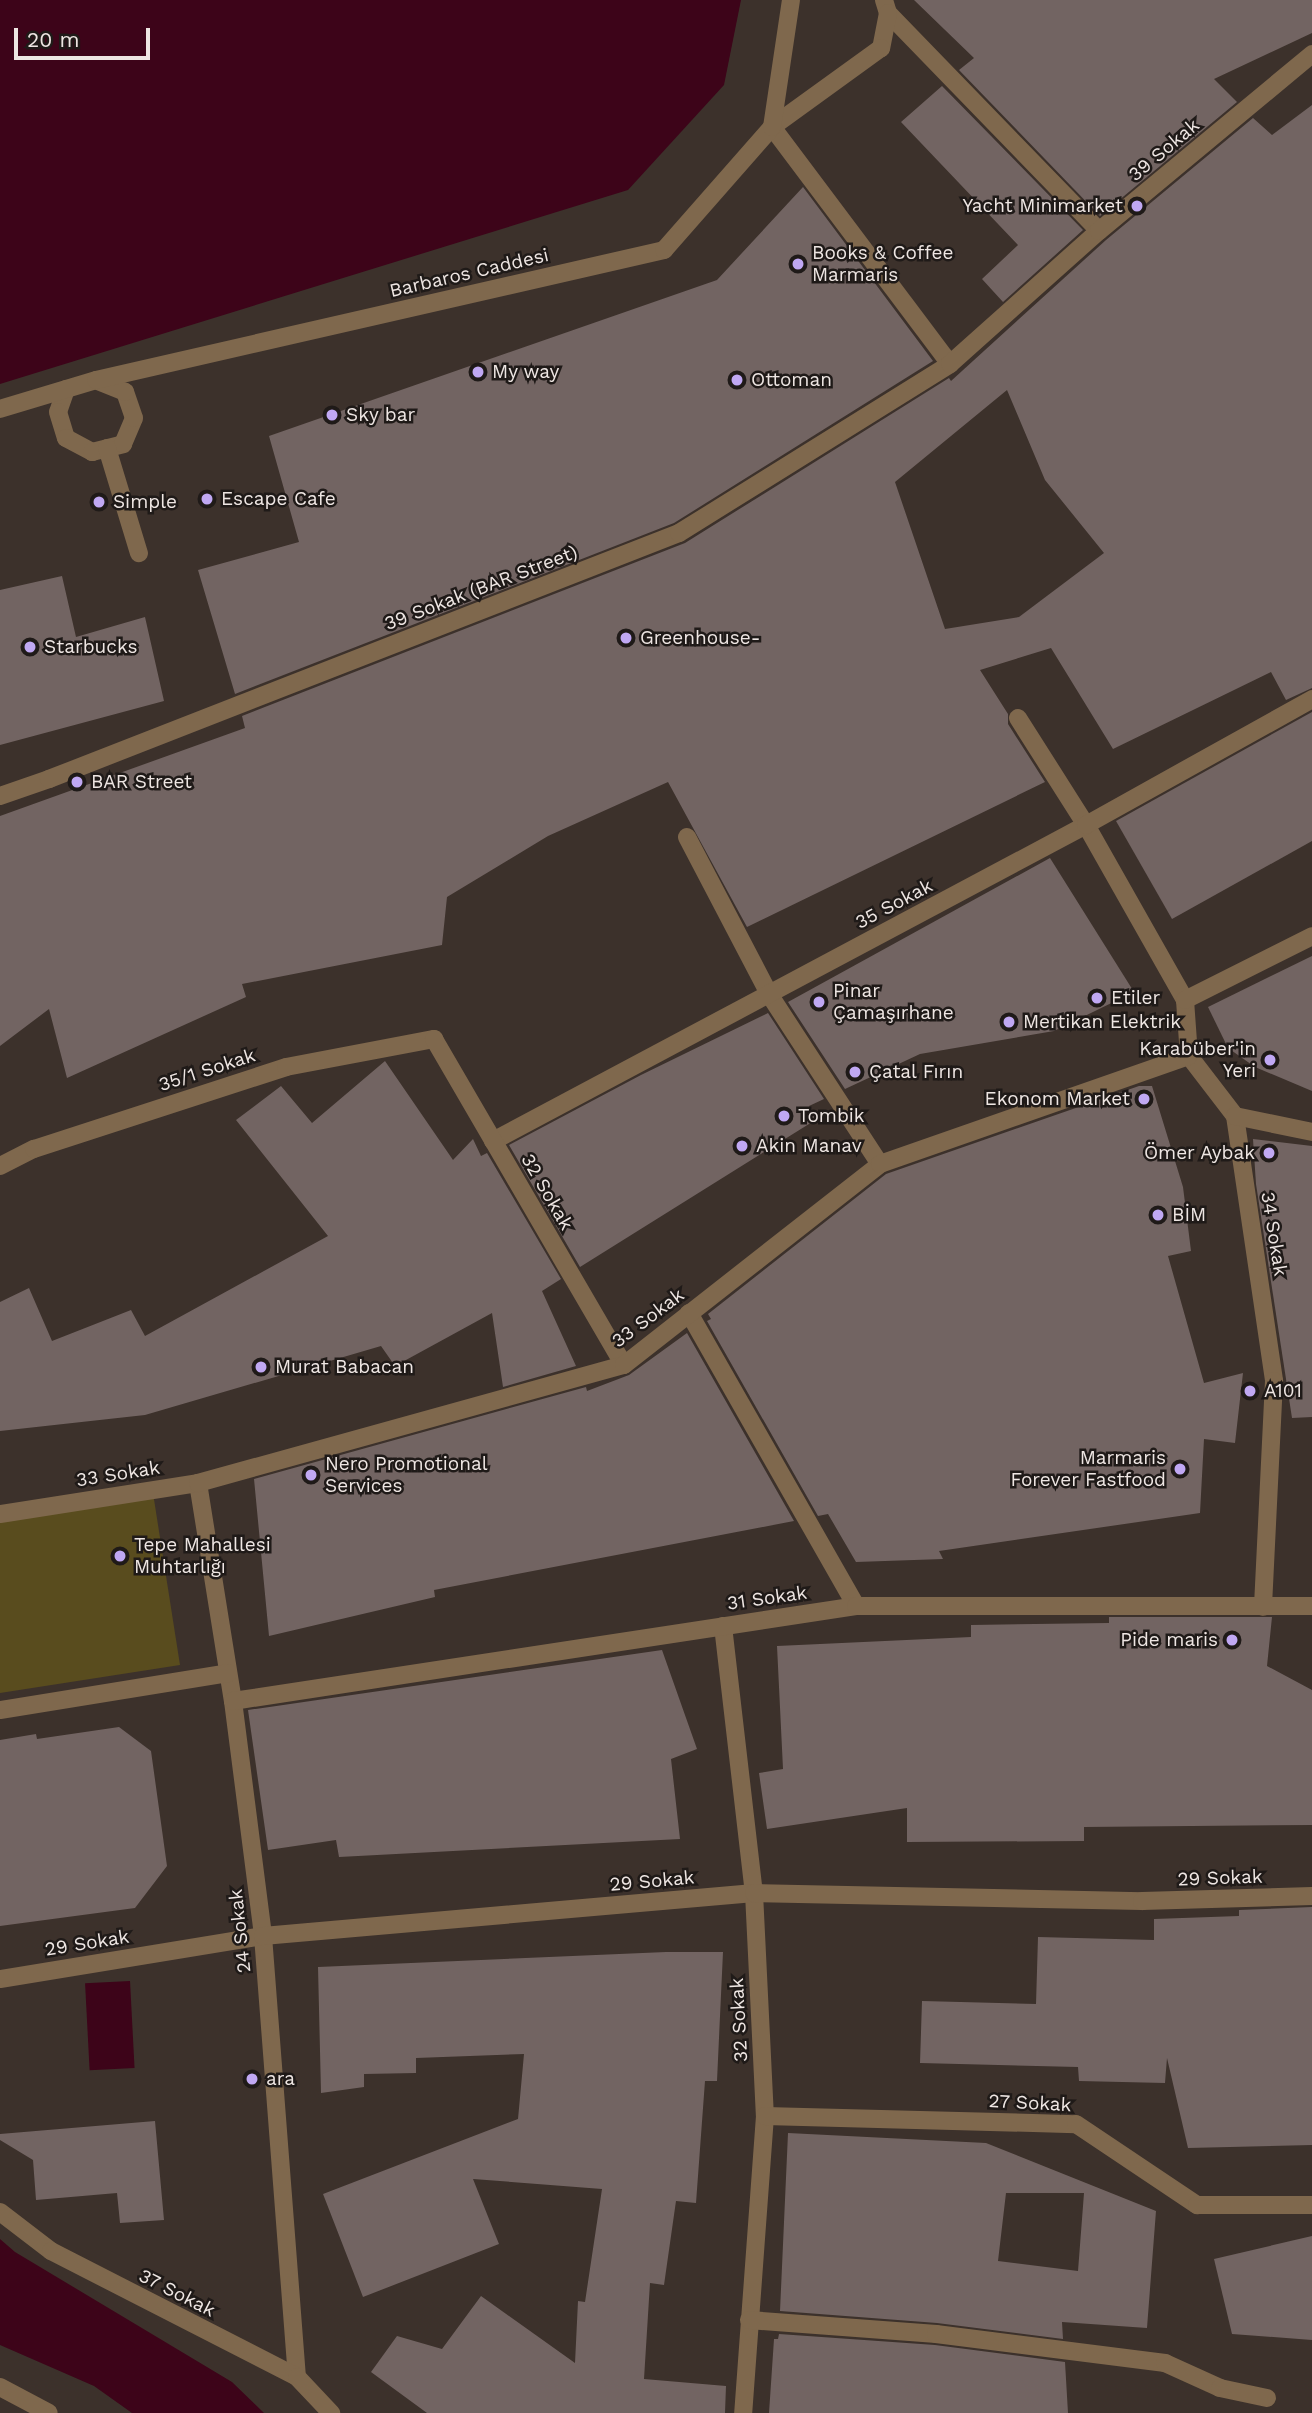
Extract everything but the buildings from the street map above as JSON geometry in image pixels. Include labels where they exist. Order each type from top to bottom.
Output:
[{"type":"street","points":[[791,0],[772,127],[950,364]]},
{"type":"street","points":[[886,6],[1099,232]]},
{"type":"street","name":"Barbaros Caddesi","points":[[0,409],[96,380],[664,250],[772,127],[881,48],[886,6]]},
{"type":"street","name":"39 Sokak","points":[[950,364],[1099,232],[1312,54]]},
{"type":"street","name":"39 Sokak (BAR Street)","points":[[0,796],[50,779],[679,533],[950,364]]},
{"type":"street","points":[[66,389],[58,412],[66,438],[92,452],[123,444],[134,418],[125,392],[96,380]]},
{"type":"street","points":[[107,448],[139,552]]},
{"type":"street","name":"35 Sokak","points":[[493,1141],[1086,825],[1312,699]]},
{"type":"street","points":[[1018,718],[1086,825],[1185,1000],[1189,1056]]},
{"type":"street","points":[[687,837],[769,994],[880,1164]]},
{"type":"street","points":[[1185,1000],[1312,936]]},
{"type":"street","name":"32 Sokak","points":[[434,1039],[624,1365]]},
{"type":"street","name":"35/1 Sokak","points":[[0,1166],[34,1149],[286,1066],[434,1039]]},
{"type":"street","name":"33 Sokak","points":[[0,1514],[198,1483],[624,1365],[880,1164],[1189,1056]]},
{"type":"street","name":"34 Sokak","points":[[1189,1056],[1235,1116],[1274,1381],[1262,1607]]},
{"type":"street","points":[[1235,1116],[1312,1132]]},
{"type":"street","points":[[689,1314],[856,1606]]},
{"type":"street","name":"24 Sokak","points":[[198,1483],[233,1701],[262,1936],[298,2377]]},
{"type":"street","name":"31 Sokak","points":[[233,1701],[856,1606],[1312,1606]]},
{"type":"street","name":"32 Sokak","points":[[723,1626],[754,1893],[765,2116],[743,2413]]},
{"type":"street","points":[[0,1710],[228,1672]]},
{"type":"street","name":"29 Sokak","points":[[0,1979],[262,1936],[754,1893],[1142,1901],[1312,1896]]},
{"type":"street","name":"27 Sokak","points":[[765,2116],[1076,2124],[1197,2204],[1312,2205]]},
{"type":"street","name":"37 Sokak","points":[[0,2212],[51,2251],[298,2377],[331,2413]]},
{"type":"street","points":[[749,2320],[936,2334],[1165,2363],[1220,2388],[1267,2398]]},
{"type":"street","points":[[0,2387],[49,2413]]},
{"type":"shaded area","points":[[0,0],[741,0],[724,85],[628,190],[0,384]]},
{"type":"shaded area","points":[[153,1493],[180,1665],[0,1693],[0,1517]]},
{"type":"shaded area","points":[[130,1981],[135,2068],[90,2070],[85,1983]]},
{"type":"shaded area","points":[[0,2239],[15,2252],[232,2382],[264,2413],[132,2413],[94,2386],[0,2345]]},
{"type":"place","name":"Yacht Minimarket","points":[[1137,206]]},
{"type":"place","name":"Books & Coffee Marmaris","points":[[798,264]]},
{"type":"place","name":"My way","points":[[478,372]]},
{"type":"place","name":"Ottoman","points":[[737,380]]},
{"type":"place","name":"Sky bar","points":[[332,415]]},
{"type":"place","name":"Escape Cafe","points":[[207,499]]},
{"type":"place","name":"Simple","points":[[99,502]]},
{"type":"place","name":"Greenhouse-","points":[[626,638]]},
{"type":"place","name":"Starbucks","points":[[30,647]]},
{"type":"place","name":"BAR Street","points":[[77,782]]},
{"type":"place","name":"Etiler","points":[[1097,998]]},
{"type":"place","name":"Pinar Çamaşırhane","points":[[819,1002]]},
{"type":"place","name":"Mertikan Elektrik","points":[[1009,1022]]},
{"type":"place","name":"Karabüber'in Yeri","points":[[1270,1060]]},
{"type":"place","name":"Çatal Fırın","points":[[855,1072]]},
{"type":"place","name":"Ekonom Market","points":[[1144,1099]]},
{"type":"place","name":"Tombik","points":[[784,1116]]},
{"type":"place","name":"Akin Manav","points":[[742,1146]]},
{"type":"place","name":"Ömer Aybak","points":[[1269,1153]]},
{"type":"place","name":"BİM","points":[[1158,1215]]},
{"type":"place","name":"Murat Babacan","points":[[261,1367]]},
{"type":"place","name":"A101","points":[[1250,1391]]},
{"type":"place","name":"Marmaris Forever Fastfood","points":[[1180,1469]]},
{"type":"place","name":"Nero Promotional Services","points":[[311,1475]]},
{"type":"place","name":"Tepe Mahallesi Muhtarlığı","points":[[120,1556]]},
{"type":"place","name":"Pide maris","points":[[1232,1640]]},
{"type":"place","name":"ara","points":[[252,2079]]}]
